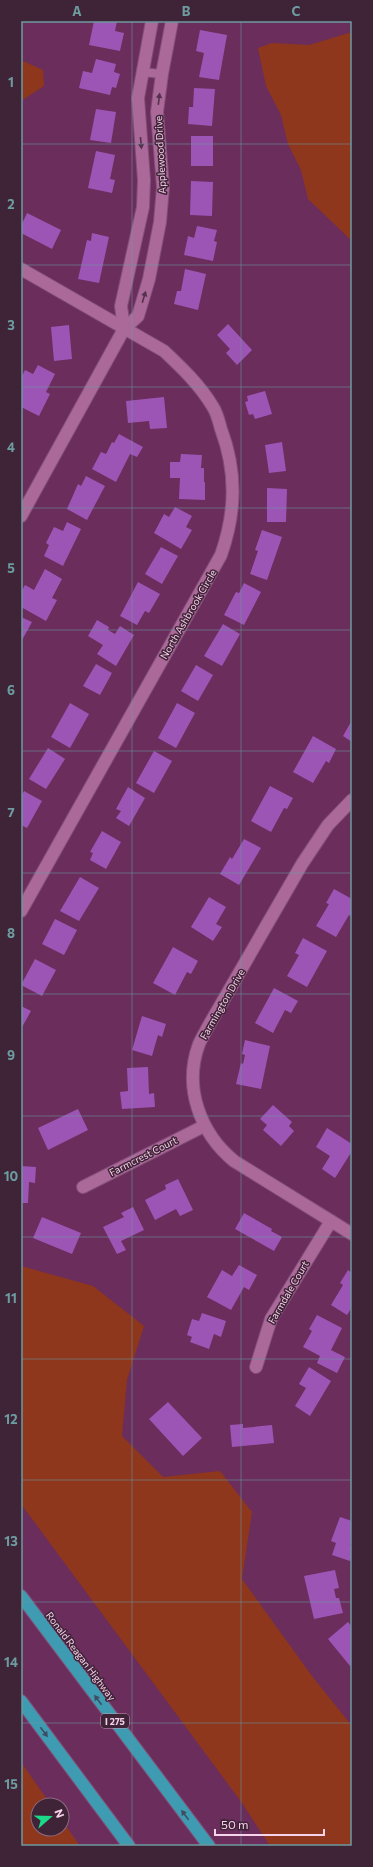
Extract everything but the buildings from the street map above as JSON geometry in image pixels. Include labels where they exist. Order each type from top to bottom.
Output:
[{"type":"highway","name":"Ronald Reagan Highway","points":[[21,1596],[209,1846]]},
{"type":"highway","points":[[21,1701],[129,1846]]},
{"type":"street","name":"Applewood Drive","points":[[124,329],[121,306],[143,206],[144,180],[138,98],[152,21]]},
{"type":"street","name":"Applewood Drive","points":[[21,516],[124,329],[138,316],[149,279],[160,222],[163,187],[157,112],[162,74],[172,21]]},
{"type":"street","name":"North Ashbrook Circle","points":[[21,268],[164,352],[184,369],[213,408],[227,444],[234,484],[231,518],[221,555],[21,911]]},
{"type":"street","name":"Farmington Drive","points":[[352,800],[328,825],[302,864],[199,1044],[193,1075],[194,1092],[198,1110],[204,1126],[224,1152],[234,1161],[352,1234]]},
{"type":"street","name":"Farmcrest Court","points":[[83,1187],[204,1126]]},
{"type":"street","name":"Farmdale Court","points":[[256,1367],[271,1319],[331,1221]]},
{"type":"lane","points":[[142,72],[162,74]]},
{"type":"shaded area","points":[[352,32],[352,241],[308,199],[301,170],[288,144],[281,115],[266,86],[258,48],[272,43],[309,45]]},
{"type":"shaded area","points":[[21,60],[43,70],[44,86],[21,101]]},
{"type":"shaded area","points":[[21,1266],[93,1286],[144,1326],[127,1380],[122,1436],[163,1477],[220,1471],[252,1512],[242,1579],[312,1676],[352,1726],[352,1846],[270,1846],[242,1803],[21,1504]]},
{"type":"shaded area","points":[[21,1762],[45,1797],[30,1797],[30,1837],[70,1837],[70,1832],[80,1846],[21,1846]]}]
